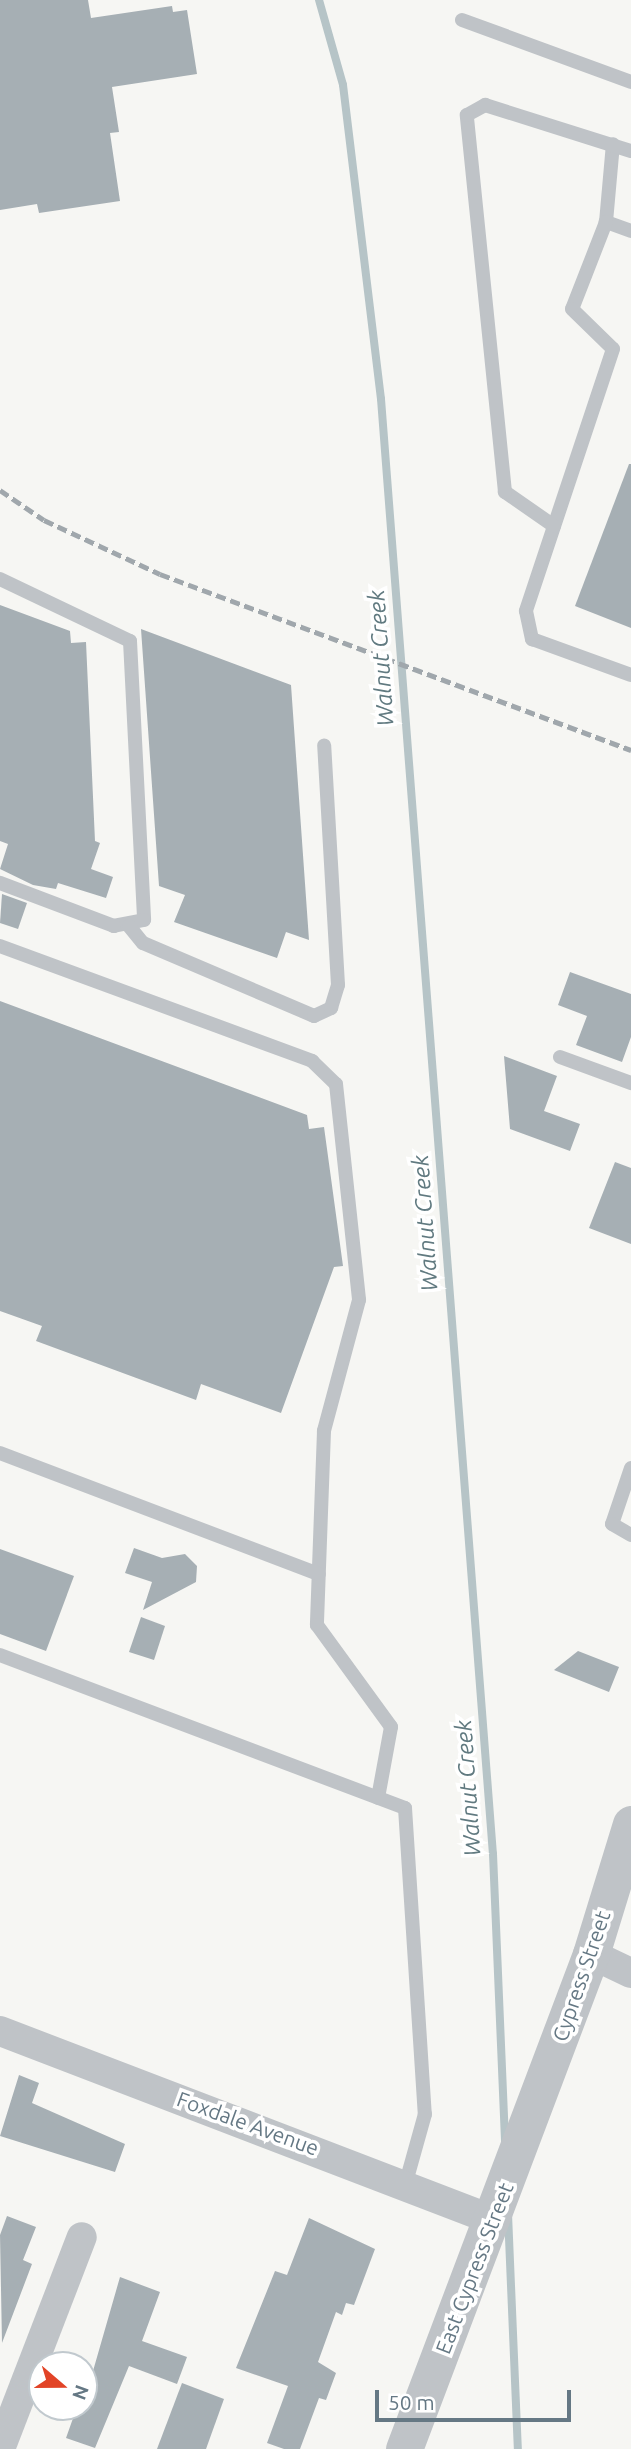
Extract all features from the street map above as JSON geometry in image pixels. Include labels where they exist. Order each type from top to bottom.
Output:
[{"type":"street","name":"Cypress Street","points":[[528,2127],[591,1954],[631,1824]]},
{"type":"street","points":[[591,1954],[631,1973]]},
{"type":"street","name":"Foxdale Avenue","points":[[0,2031],[406,2182],[439,2197],[488,2229]]},
{"type":"street","name":"East Cypress Street","points":[[404,2449],[528,2127]]},
{"type":"street","points":[[0,2449],[82,2237]]},
{"type":"lane","points":[[462,20],[631,82]]},
{"type":"lane","points":[[554,526],[505,492],[467,115],[485,105],[631,150]]},
{"type":"lane","points":[[613,144],[606,222],[572,309],[613,348],[526,611],[532,639],[631,675]]},
{"type":"lane","points":[[606,222],[631,232]]},
{"type":"lane","points":[[0,579],[130,641],[144,920],[129,926]]},
{"type":"lane","points":[[0,883],[129,926],[144,943],[314,1016],[331,1008],[338,985],[324,745]]},
{"type":"lane","points":[[0,946],[312,1061],[336,1084],[359,1300],[324,1431],[317,1625],[391,1727],[378,1798]]},
{"type":"lane","points":[[560,1057],[631,1083]]},
{"type":"lane","points":[[0,1453],[319,1574]]},
{"type":"lane","points":[[631,1468],[611,1524],[631,1535]]},
{"type":"lane","points":[[0,1655],[405,1808],[425,2115],[406,2182]]},
{"type":"building","points":[[0,0],[88,0],[91,18],[172,6],[173,12],[187,10],[197,74],[112,87],[119,132],[110,133],[120,201],[39,213],[37,204],[0,210]]},
{"type":"building","points":[[631,464],[631,628],[575,606]]},
{"type":"building","points":[[0,605],[70,631],[71,643],[86,642],[95,841],[100,843],[91,869],[113,877],[106,898],[58,883],[56,889],[33,885],[0,869],[8,844],[0,841]]},
{"type":"building","points":[[141,629],[291,685],[309,940],[286,932],[277,958],[174,922],[185,895],[159,886]]},
{"type":"building","points":[[2,894],[27,903],[18,929],[0,923]]},
{"type":"building","points":[[570,972],[631,994],[631,1037],[622,1062],[576,1045],[587,1016],[558,1005]]},
{"type":"building","points":[[0,1001],[307,1115],[309,1129],[324,1127],[343,1266],[334,1267],[281,1413],[201,1384],[196,1400],[36,1341],[42,1326],[0,1311]]},
{"type":"building","points":[[504,1056],[557,1076],[544,1111],[580,1124],[570,1151],[510,1129]]},
{"type":"building","points":[[615,1162],[631,1168],[631,1244],[589,1228]]},
{"type":"building","points":[[134,1548],[162,1558],[185,1554],[197,1566],[196,1582],[143,1610],[152,1582],[125,1573]]},
{"type":"building","points":[[0,1549],[74,1576],[46,1651],[0,1634]]},
{"type":"building","points":[[141,1617],[165,1626],[154,1660],[129,1652]]},
{"type":"building","points":[[578,1651],[619,1667],[609,1692],[554,1670]]},
{"type":"building","points":[[19,2075],[39,2083],[32,2103],[125,2144],[115,2172],[0,2136]]},
{"type":"building","points":[[7,2216],[36,2227],[23,2260],[32,2264],[2,2343],[0,2235]]},
{"type":"building","points":[[309,2218],[375,2249],[354,2305],[346,2303],[342,2315],[336,2312],[318,2362],[336,2373],[326,2400],[319,2398],[300,2449],[284,2449],[267,2443],[288,2386],[236,2368],[275,2271],[287,2275]]},
{"type":"building","points":[[120,2277],[160,2292],[142,2341],[187,2357],[177,2384],[129,2366],[95,2448],[66,2438],[72,2421],[98,2421],[98,2354]]},
{"type":"building","points":[[182,2383],[224,2399],[206,2449],[157,2449]]},
{"type":"waterway","name":"Walnut Creek","points":[[319,0],[343,85],[381,399],[493,1854],[505,2142]]},
{"type":"waterway","name":"Walnut Creek","points":[[508,2214],[518,2449]]},
{"type":"railway","points":[[0,490],[44,520],[160,574],[631,750]]}]
